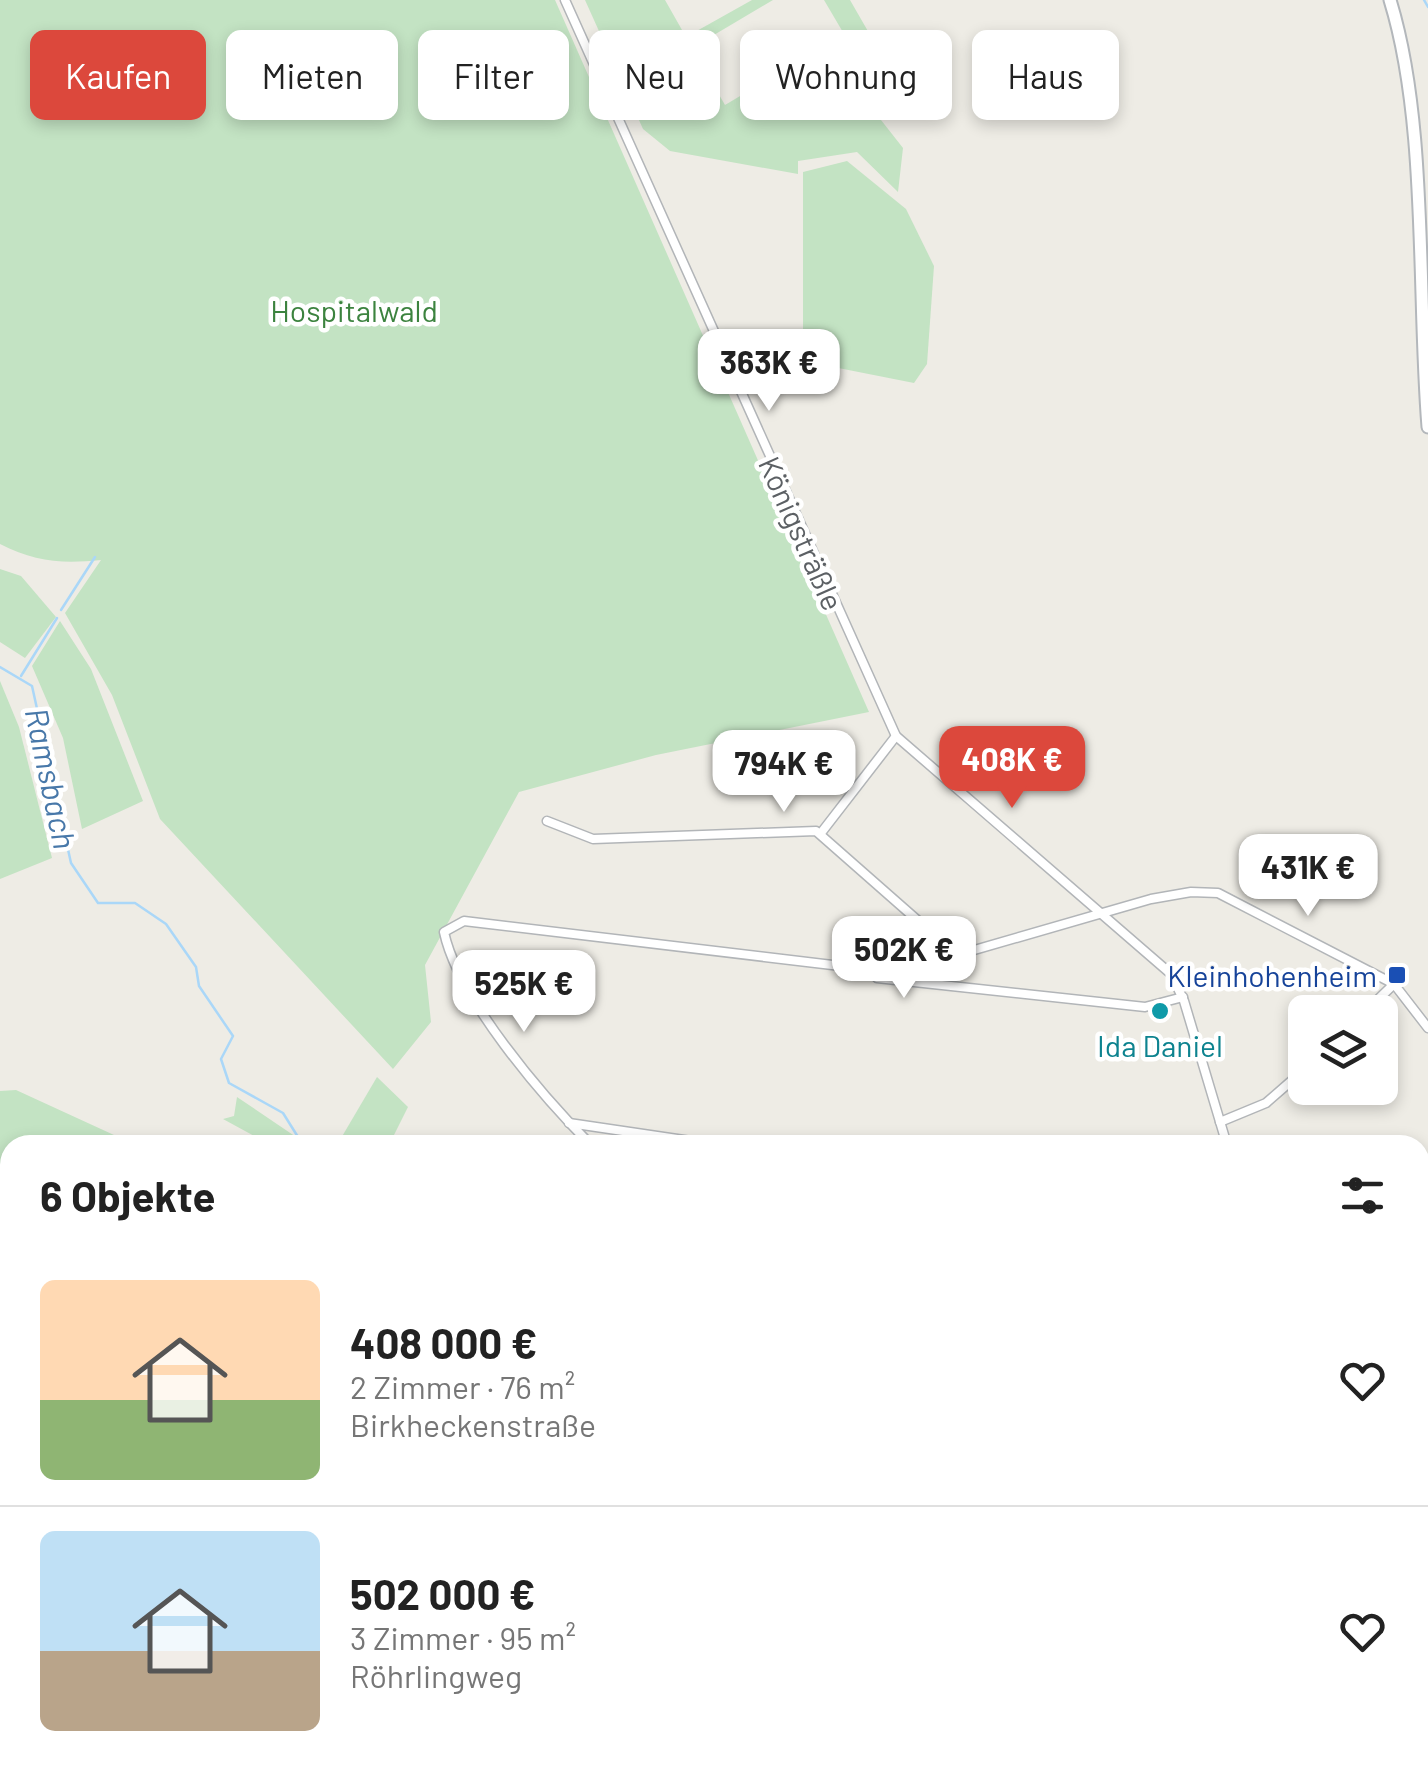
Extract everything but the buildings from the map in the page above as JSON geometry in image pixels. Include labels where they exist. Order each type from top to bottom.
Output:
[{"type":"main road","points":[[1390,0],[1418,75],[1422,104],[1428,428]]},
{"type":"street","name":"Königsträßle","points":[[565,0],[896,736]]},
{"type":"street","points":[[821,833],[896,736],[1159,962],[1183,997],[1224,1135]]},
{"type":"street","points":[[548,822],[593,839],[821,833],[957,955]]},
{"type":"street","points":[[581,1135],[523,1067],[449,957],[444,932],[464,921],[849,968],[957,955],[1191,892],[1218,893],[1394,984],[1428,1028]]},
{"type":"street","points":[[877,978],[1145,1007],[1183,997]]},
{"type":"street","points":[[1383,995],[1394,984]]},
{"type":"street","points":[[1220,1122],[1266,1103],[1288,1083]]},
{"type":"street","points":[[569,1123],[650,1135]]},
{"type":"street","points":[[1228,1777],[1285,1777]]},
{"type":"green space","name":"Hospitalwald","points":[[0,0],[555,0],[568,30],[418,30],[418,120],[569,120],[569,32],[589,77],[589,120],[608,120],[869,712],[656,755],[519,792],[425,965],[431,1022],[393,1069],[160,819],[112,695],[65,613],[101,560],[49,560],[0,544]]},
{"type":"green space","points":[[585,0],[665,0],[682,30],[598,30]]},
{"type":"green space","points":[[752,0],[773,0],[720,31],[698,30]]},
{"type":"green space","points":[[824,0],[850,0],[867,30],[842,30]]},
{"type":"green space","points":[[720,96],[725,105],[740,96],[740,120],[881,120],[903,148],[898,192],[857,152],[798,161],[798,174],[670,151],[643,129],[639,120],[720,120]]},
{"type":"green space","points":[[847,161],[906,209],[934,266],[927,364],[914,383],[803,361],[803,172]]},
{"type":"green space","points":[[0,569],[21,576],[56,617],[25,658],[0,642]]},
{"type":"green space","points":[[60,621],[91,669],[143,801],[82,829],[63,738],[32,666]]},
{"type":"green space","points":[[0,681],[19,727],[52,858],[0,879]]},
{"type":"green space","points":[[377,1077],[408,1107],[394,1135],[343,1135]]},
{"type":"green space","points":[[16,1090],[114,1135],[0,1135],[0,1091]]},
{"type":"green space","points":[[237,1097],[293,1135],[253,1135],[223,1119],[234,1116]]},
{"type":"waterway","points":[[1424,0],[1428,7]]},
{"type":"waterway","points":[[61,610],[95,557]]},
{"type":"waterway","points":[[21,676],[57,618]]},
{"type":"waterway","name":"Ramsbach","points":[[0,667],[32,686],[71,863],[98,903],[135,903],[166,924],[196,967],[199,986],[233,1036],[221,1059],[229,1083],[283,1113],[297,1135]]},
{"type":"place","name":"Kleinhohenheim","points":[[1397,975]]},
{"type":"place","name":"Ida Daniel","points":[[1160,1011]]}]
